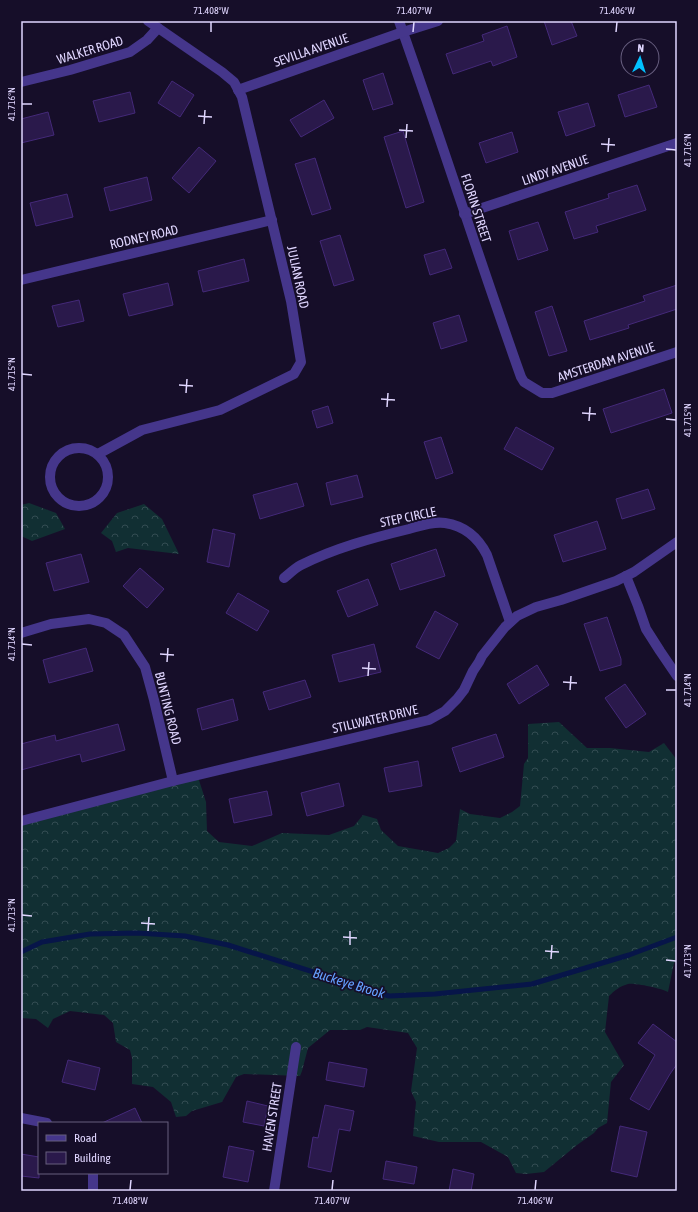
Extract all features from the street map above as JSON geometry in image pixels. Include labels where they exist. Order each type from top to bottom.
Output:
[{"type":"street","name":"JULIAN ROAD","points":[[98,454],[142,430],[220,410],[294,374],[300,362],[291,301],[242,97],[234,82],[222,72],[148,21]]},
{"type":"street","name":"FLORIN STREET","points":[[399,21],[521,377],[524,382],[542,393]]},
{"type":"street","name":"SEVILLA AVENUE","points":[[238,90],[438,21]]},
{"type":"street","name":"WALKER ROAD","points":[[21,82],[70,70],[130,52],[148,40],[158,28]]},
{"type":"street","name":"LINDY AVENUE","points":[[464,214],[677,143]]},
{"type":"street","name":"RODNEY ROAD","points":[[21,280],[272,220]]},
{"type":"street","name":"AMSTERDAM AVENUE","points":[[542,393],[552,393],[677,352]]},
{"type":"street","points":[[80,448],[98,454],[108,471],[109,481],[106,490],[100,498],[92,504],[72,506],[63,502],[56,496],[50,478],[51,469],[55,460],[62,453],[71,449],[80,448]]},
{"type":"street","name":"STEP CIRCLE","points":[[284,578],[299,566],[331,552],[432,523],[443,522],[457,525],[474,536],[483,547],[487,554],[510,622]]},
{"type":"street","name":"STILLWATER DRIVE","points":[[21,821],[173,781],[429,720],[445,711],[457,699],[464,690],[482,656],[500,633],[517,616],[536,607],[616,581],[652,560],[677,542]]},
{"type":"street","points":[[626,576],[646,629],[677,676]]},
{"type":"street","name":"BUNTING ROAD","points":[[21,633],[51,624],[89,619],[106,623],[124,635],[144,667],[154,700],[173,781]]},
{"type":"street","name":"HAVEN STREET","points":[[274,1191],[296,1047]]},
{"type":"street","points":[[21,1118],[42,1122]]},
{"type":"street","points":[[93,1174],[93,1191]]},
{"type":"green space","points":[[29,503],[56,513],[65,529],[32,541],[21,536],[21,505]]},
{"type":"green space","points":[[144,504],[162,519],[179,554],[128,548],[116,552],[112,541],[101,533],[117,513]]},
{"type":"green space","points":[[559,722],[587,748],[610,748],[649,752],[664,743],[677,760],[677,961],[674,963],[668,992],[648,986],[628,984],[617,989],[609,996],[605,1032],[624,1065],[611,1082],[607,1123],[598,1128],[594,1133],[544,1172],[526,1174],[516,1173],[508,1157],[481,1142],[439,1142],[413,1136],[416,1102],[411,1091],[417,1048],[408,1033],[367,1027],[360,1030],[330,1030],[308,1048],[300,1076],[244,1074],[236,1077],[222,1102],[192,1111],[186,1116],[176,1117],[171,1102],[153,1087],[132,1084],[132,1058],[130,1050],[116,1042],[113,1023],[104,1015],[70,1011],[53,1019],[48,1028],[36,1019],[21,1018],[21,820],[197,774],[206,802],[207,831],[219,842],[252,846],[282,833],[329,835],[354,826],[363,815],[377,819],[381,830],[398,846],[438,853],[449,848],[456,841],[460,809],[470,814],[500,818],[520,806],[524,764],[528,758],[528,724]]},
{"type":"building","points":[[544,21],[571,21],[577,36],[552,45]]},
{"type":"building","points":[[507,26],[517,57],[493,66],[491,61],[453,74],[446,54],[484,41],[482,35]]},
{"type":"building","points":[[383,73],[393,104],[373,110],[363,80]]},
{"type":"building","points":[[172,81],[194,95],[180,117],[158,103]]},
{"type":"building","points":[[649,85],[657,107],[625,117],[618,95]]},
{"type":"building","points":[[130,92],[135,113],[99,122],[93,101]]},
{"type":"building","points":[[324,100],[334,118],[301,137],[290,120]]},
{"type":"building","points":[[588,103],[595,126],[566,136],[558,112]]},
{"type":"building","points":[[48,112],[54,135],[21,143],[21,119]]},
{"type":"building","points":[[403,131],[424,202],[406,208],[384,137]]},
{"type":"building","points":[[512,132],[518,152],[486,163],[479,143]]},
{"type":"building","points":[[199,147],[216,161],[189,193],[172,178]]},
{"type":"building","points":[[315,158],[331,209],[312,215],[295,164]]},
{"type":"building","points":[[147,177],[152,200],[110,211],[104,188]]},
{"type":"building","points":[[637,185],[646,210],[596,226],[598,232],[574,239],[565,212],[609,198],[608,194]]},
{"type":"building","points":[[67,194],[73,217],[36,226],[30,203]]},
{"type":"building","points":[[538,222],[548,250],[518,260],[509,231]]},
{"type":"building","points":[[340,235],[354,280],[334,286],[320,241]]},
{"type":"building","points":[[445,249],[452,268],[430,275],[424,255]]},
{"type":"building","points":[[244,259],[249,281],[203,292],[198,271]]},
{"type":"building","points":[[168,283],[173,305],[129,316],[123,294]]},
{"type":"building","points":[[677,285],[677,309],[628,325],[629,328],[590,340],[584,321],[645,301],[643,296]]},
{"type":"building","points":[[79,300],[84,321],[58,327],[52,306]]},
{"type":"building","points":[[552,306],[567,351],[549,356],[535,312]]},
{"type":"building","points":[[459,315],[467,341],[441,349],[433,323]]},
{"type":"building","points":[[664,389],[672,413],[611,433],[603,409]]},
{"type":"building","points":[[328,406],[333,423],[317,428],[312,411]]},
{"type":"building","points":[[516,427],[554,448],[542,470],[504,449]]},
{"type":"building","points":[[441,437],[453,473],[436,479],[424,442]]},
{"type":"building","points":[[357,475],[363,497],[331,505],[326,483]]},
{"type":"building","points":[[297,483],[304,506],[260,519],[253,495]]},
{"type":"building","points":[[648,489],[655,509],[622,519],[616,499]]},
{"type":"building","points":[[597,521],[606,549],[563,562],[554,535]]},
{"type":"building","points":[[213,529],[235,534],[229,567],[207,562]]},
{"type":"building","points":[[436,549],[445,576],[400,590],[391,564]]},
{"type":"building","points":[[81,554],[89,582],[54,591],[46,563]]},
{"type":"building","points":[[140,568],[164,589],[147,608],[123,586]]},
{"type":"building","points":[[368,579],[378,605],[348,617],[337,591]]},
{"type":"building","points":[[238,593],[269,611],[257,631],[226,613]]},
{"type":"building","points":[[435,611],[458,624],[439,659],[416,647]]},
{"type":"building","points":[[607,617],[621,659],[621,665],[600,671],[584,624]]},
{"type":"building","points":[[374,644],[381,672],[339,682],[332,655]]},
{"type":"building","points":[[86,648],[93,671],[49,683],[43,660]]},
{"type":"building","points":[[537,665],[549,685],[519,704],[507,684]]},
{"type":"building","points":[[305,680],[311,697],[269,710],[263,692]]},
{"type":"building","points":[[625,684],[646,714],[626,728],[605,698]]},
{"type":"building","points":[[233,699],[238,720],[202,730],[197,709]]},
{"type":"building","points":[[118,724],[125,750],[82,762],[80,754],[21,770],[21,744],[55,735],[56,741]]},
{"type":"building","points":[[496,734],[504,757],[460,772],[452,748]]},
{"type":"building","points":[[418,761],[422,786],[389,792],[384,768]]},
{"type":"building","points":[[339,783],[344,806],[307,816],[301,793]]},
{"type":"building","points":[[267,791],[272,815],[234,823],[229,799]]},
{"type":"building","points":[[653,1024],[677,1042],[677,1064],[649,1110],[630,1099],[655,1055],[638,1043]]},
{"type":"building","points":[[68,1060],[100,1068],[95,1090],[62,1082]]},
{"type":"building","points":[[329,1062],[367,1069],[364,1087],[326,1080]]},
{"type":"building","points":[[247,1101],[268,1106],[264,1126],[243,1122]]},
{"type":"building","points":[[325,1105],[354,1111],[350,1131],[339,1129],[331,1172],[308,1167],[313,1137],[318,1138]]},
{"type":"building","points":[[135,1108],[142,1122],[104,1122]]},
{"type":"building","points":[[620,1126],[647,1132],[637,1177],[611,1171]]},
{"type":"building","points":[[229,1146],[254,1151],[248,1182],[223,1177]]},
{"type":"building","points":[[21,1154],[38,1157],[39,1178],[21,1176]]},
{"type":"building","points":[[386,1161],[417,1167],[414,1184],[383,1179]]},
{"type":"building","points":[[453,1169],[474,1174],[471,1191],[449,1191]]},
{"type":"waterway","name":"Buckeye Brook","points":[[21,952],[42,942],[90,934],[137,933],[185,936],[228,945],[389,996],[435,994],[532,984],[629,955],[677,937]]}]
